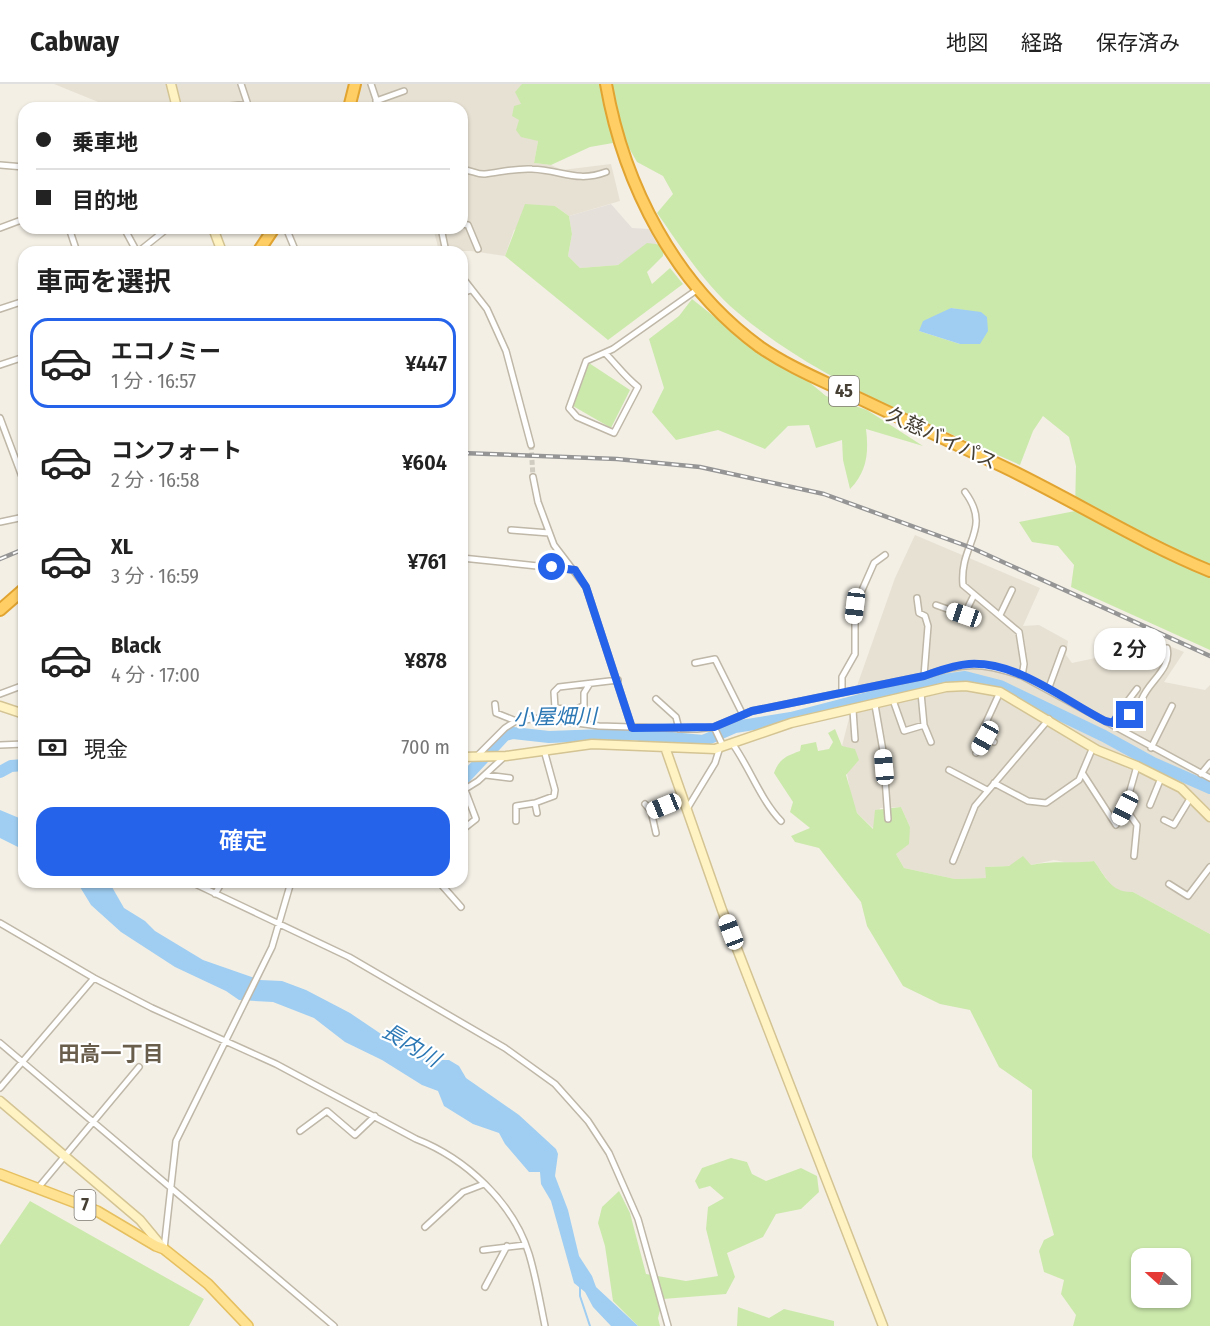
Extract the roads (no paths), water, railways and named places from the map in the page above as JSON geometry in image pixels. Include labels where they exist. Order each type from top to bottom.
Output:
[{"type":"highway","points":[[350,102],[355,84]]},
{"type":"highway","name":"久慈バイパス","points":[[606,84],[617,137],[630,172],[661,239],[698,289],[742,333],[762,348],[811,377],[1066,496],[1210,571]]},
{"type":"highway","points":[[0,610],[18,595]]},
{"type":"main road","name":"7","points":[[0,1174],[97,1210],[164,1249],[208,1284],[248,1326]]},
{"type":"street","points":[[171,84],[176,102]]},
{"type":"street","points":[[242,84],[248,102]]},
{"type":"street","points":[[371,84],[376,101],[404,91]]},
{"type":"street","points":[[0,165],[18,166]]},
{"type":"street","points":[[468,170],[482,174],[533,169],[574,178],[592,177],[606,172]]},
{"type":"street","points":[[0,228],[18,221]]},
{"type":"street","points":[[468,225],[478,249]]},
{"type":"street","points":[[145,246],[160,234]]},
{"type":"street","points":[[468,286],[487,309],[506,351],[531,445]]},
{"type":"street","points":[[605,353],[618,366],[621,374],[638,387],[614,433],[577,417],[569,408],[586,361],[605,353],[698,289]]},
{"type":"street","points":[[0,309],[18,304]]},
{"type":"street","points":[[0,365],[18,359]]},
{"type":"street","points":[[0,418],[18,467]]},
{"type":"street","points":[[533,477],[554,545],[586,587],[632,728]]},
{"type":"street","points":[[965,492],[974,503],[978,520],[962,565],[963,585],[1019,632],[1024,664],[1022,675]]},
{"type":"street","points":[[0,522],[18,518]]},
{"type":"street","points":[[510,530],[549,532]]},
{"type":"street","points":[[842,692],[842,676],[855,654],[855,606],[874,563],[885,555]]},
{"type":"street","points":[[468,559],[575,570]]},
{"type":"street","points":[[1000,615],[1012,590]]},
{"type":"street","points":[[936,604],[964,615],[974,595]]},
{"type":"street","points":[[918,598],[919,614],[925,616],[928,626],[924,676]]},
{"type":"street","points":[[1121,710],[1136,717],[1142,698],[1164,669],[1169,656],[1167,648]]},
{"type":"street","points":[[1048,690],[1063,649]]},
{"type":"street","points":[[695,663],[715,659],[743,715]]},
{"type":"street","points":[[495,704],[496,713],[516,720],[548,720],[578,725],[632,728],[715,729],[743,715],[924,676],[951,667],[968,664],[994,666],[1022,675],[1210,778]]},
{"type":"street","points":[[548,720],[555,708],[554,692],[559,687],[618,680]]},
{"type":"street","points":[[555,708],[576,710],[584,705],[584,693],[589,685]]},
{"type":"street","points":[[468,756],[503,756],[592,744],[665,747],[724,745],[791,723],[853,711],[946,687],[966,686],[1000,692],[1093,747],[1161,778],[1191,796],[1210,817]]},
{"type":"street","points":[[0,694],[18,687]]},
{"type":"street","points":[[1113,723],[1137,689]]},
{"type":"street","points":[[976,753],[985,738],[983,729],[1000,692]]},
{"type":"street","points":[[921,693],[924,725],[932,742]]},
{"type":"street","points":[[656,699],[676,717],[679,729]]},
{"type":"street","points":[[893,700],[904,731],[924,725]]},
{"type":"street","points":[[875,705],[883,751],[888,819]]},
{"type":"street","points":[[0,706],[18,712]]},
{"type":"street","points":[[1151,747],[1172,706]]},
{"type":"street","points":[[853,711],[855,739]]},
{"type":"street","points":[[953,861],[975,806],[1049,719]]},
{"type":"street","points":[[479,756],[505,728],[516,720]]},
{"type":"street","points":[[715,729],[724,745],[747,764],[771,810],[781,821]]},
{"type":"street","points":[[985,738],[994,742]]},
{"type":"street","points":[[0,745],[18,744]]},
{"type":"street","points":[[651,811],[685,806],[715,763],[724,745]]},
{"type":"street","points":[[665,747],[685,806],[883,1326]]},
{"type":"street","points":[[994,783],[1028,801],[1046,803],[1071,787],[1083,774],[1093,747]]},
{"type":"street","points":[[516,821],[516,806],[535,803],[554,796],[555,790],[544,750]]},
{"type":"street","points":[[468,787],[486,775],[503,756]]},
{"type":"street","points":[[1201,774],[1210,763]]},
{"type":"street","points":[[1083,774],[1116,825],[1125,808],[1137,766]]},
{"type":"street","points":[[949,770],[987,790]]},
{"type":"street","points":[[486,775],[510,778]]},
{"type":"street","points":[[1150,805],[1161,778]]},
{"type":"street","points":[[1164,820],[1174,825],[1191,796]]},
{"type":"street","points":[[468,800],[476,819],[468,825]]},
{"type":"street","points":[[535,803],[537,813]]},
{"type":"street","points":[[645,804],[651,811],[656,833]]},
{"type":"street","points":[[1125,808],[1137,825],[1134,856]]},
{"type":"street","points":[[1169,884],[1188,896],[1210,867]]},
{"type":"street","points":[[203,888],[277,925],[349,957],[505,1048],[555,1084],[588,1121],[609,1153],[638,1219],[668,1326]]},
{"type":"street","points":[[215,894],[218,888]]},
{"type":"street","points":[[164,1249],[176,1141],[266,961],[289,888]]},
{"type":"street","points":[[444,888],[461,907]]},
{"type":"street","points":[[0,923],[94,978],[276,1064],[416,1139],[438,1147],[467,1168],[484,1184],[517,1225],[525,1245],[545,1326]]},
{"type":"street","points":[[0,1088],[94,978]]},
{"type":"street","points":[[0,1043],[334,1326]]},
{"type":"street","points":[[38,1188],[138,1067]]},
{"type":"street","points":[[0,1101],[140,1220],[164,1249]]},
{"type":"street","points":[[300,1131],[327,1111],[355,1135],[375,1116]]},
{"type":"street","points":[[425,1227],[463,1192],[484,1184]]},
{"type":"street","points":[[483,1250],[525,1245]]},
{"type":"street","points":[[485,1287],[507,1246]]},
{"type":"water","points":[[951,308],[981,312],[987,317],[988,331],[980,344],[960,344],[919,331],[923,321]]},
{"type":"water","points":[[0,810],[18,818],[18,847],[0,838]]},
{"type":"water","points":[[81,888],[113,888],[124,908],[145,921],[155,931],[203,960],[260,980],[282,981],[306,990],[350,1013],[387,1038],[398,1038],[410,1049],[433,1060],[449,1060],[459,1066],[466,1078],[519,1115],[556,1149],[558,1154],[555,1176],[568,1210],[579,1256],[596,1287],[638,1326],[611,1326],[593,1307],[585,1292],[574,1283],[551,1201],[541,1184],[540,1172],[529,1172],[505,1144],[499,1133],[473,1124],[444,1106],[438,1091],[422,1085],[382,1060],[345,1042],[314,1018],[273,1002],[239,1000],[226,991],[175,967],[121,932],[91,905]]},
{"type":"waterway","name":"小屋畑川","points":[[468,775],[505,735],[513,733],[549,737],[630,734],[703,741],[735,727],[791,718],[929,682],[965,677],[1000,686],[1104,736],[1153,763],[1210,788]]},
{"type":"waterway","name":"小屋畑川","points":[[0,772],[11,766],[18,765]]},
{"type":"waterway","points":[[580,1286],[580,1296],[590,1326]]},
{"type":"tunnel","points":[[531,445],[533,477]]},
{"type":"railway","points":[[468,453],[617,459],[700,467],[824,494],[972,548],[1210,656]]},
{"type":"railway","points":[[0,559],[18,552]]},
{"type":"district","name":"田高一丁目","points":[[111,1054]]},
{"type":"water label","name":"長内川","points":[[411,1045]]}]
